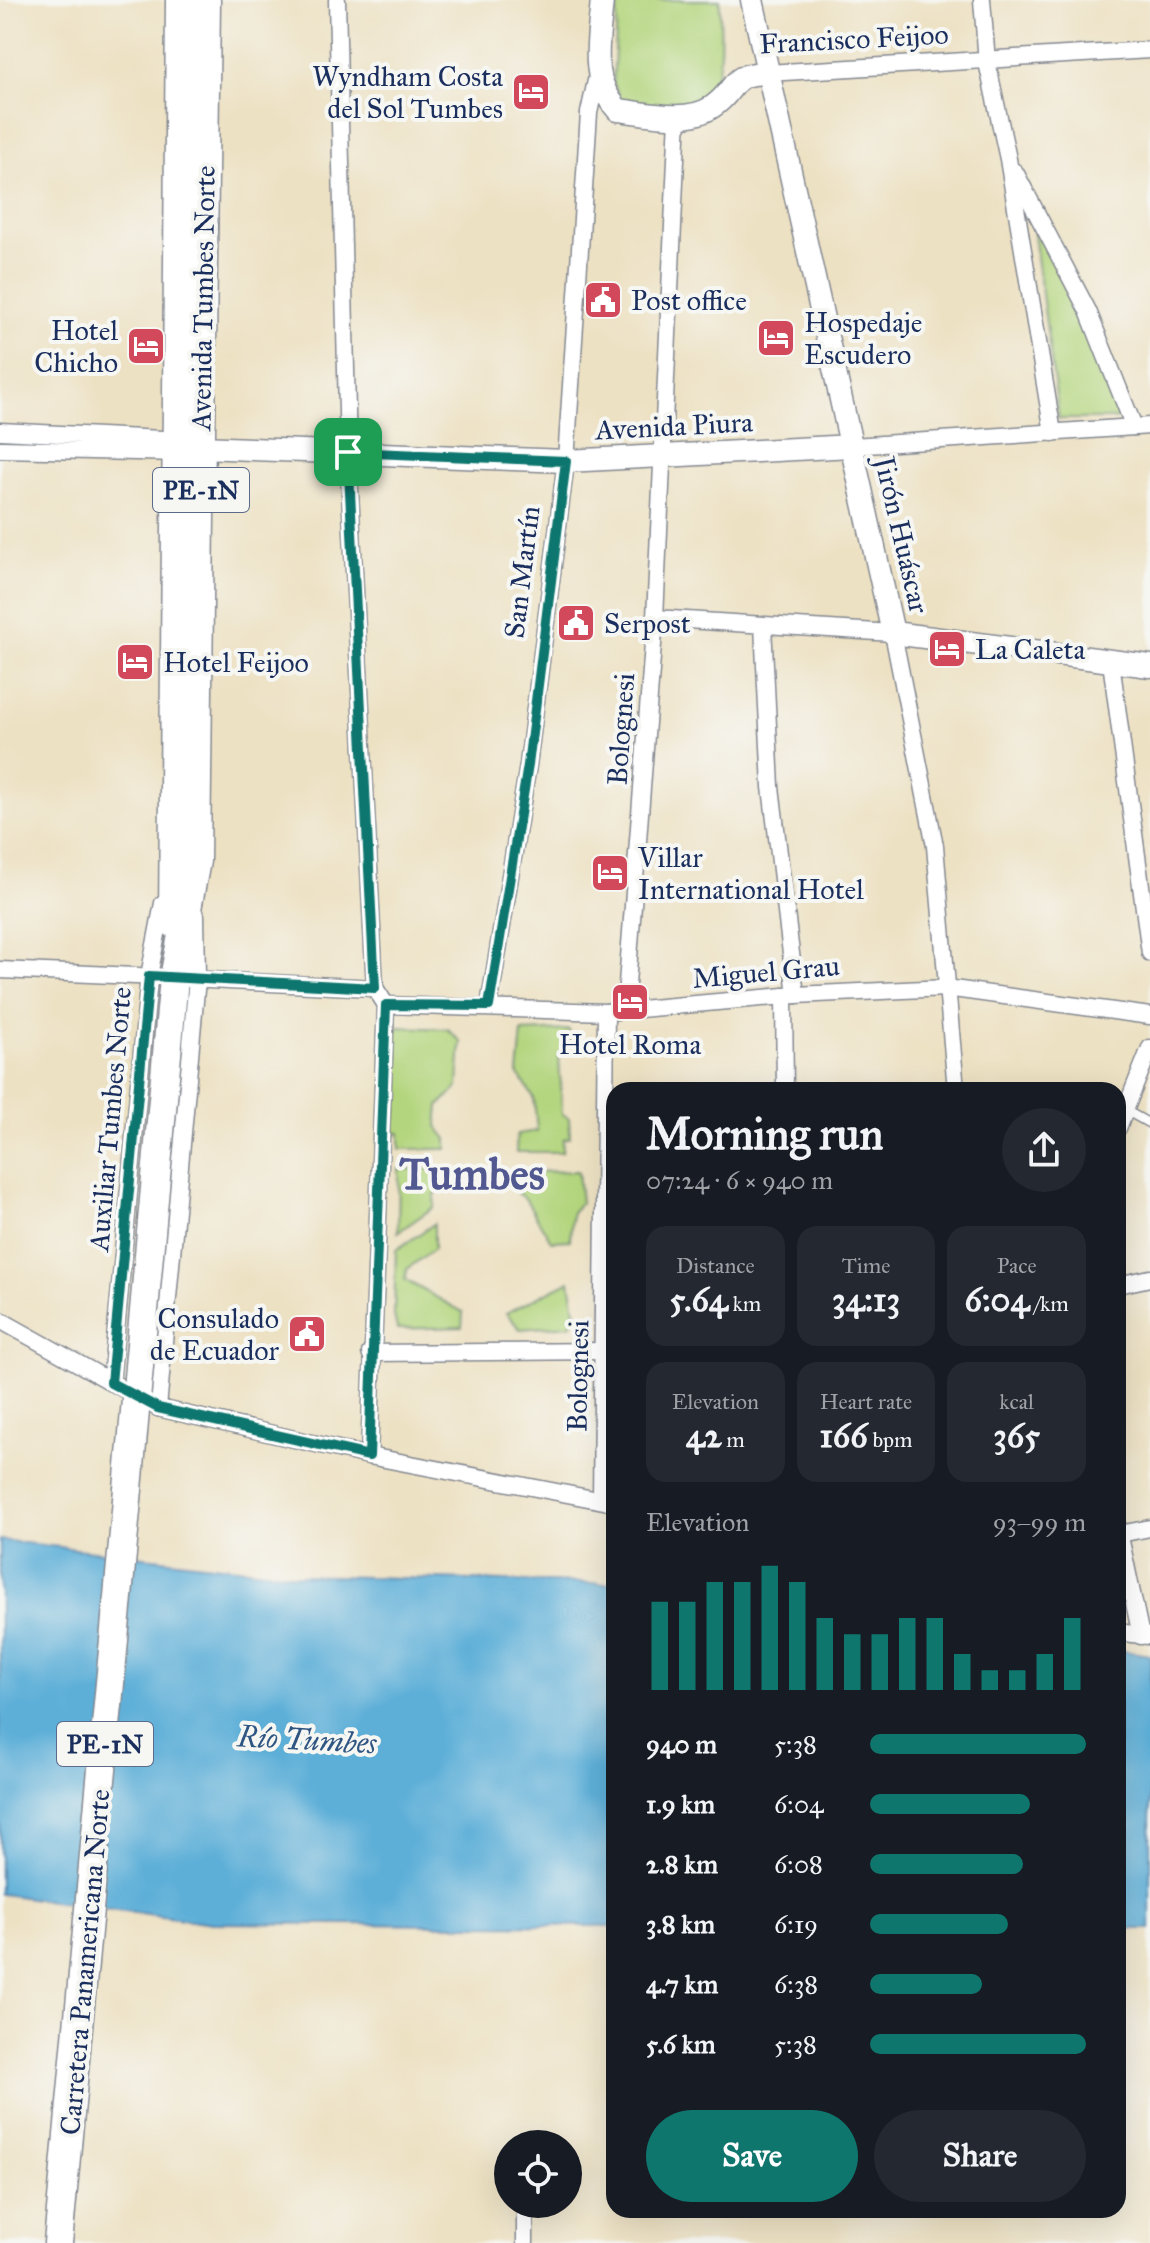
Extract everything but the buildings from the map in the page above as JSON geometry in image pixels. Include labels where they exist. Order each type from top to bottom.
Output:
[{"type":"highway","name":"Avenida Tumbes Norte","points":[[128,1489],[184,861],[180,0]]},
{"type":"highway","name":"Avenida Tumbes Norte","points":[[184,447],[206,0]]},
{"type":"highway","name":"Carretera Panamericana Norte","points":[[58,2243],[128,1489]]},
{"type":"main road","name":"San Martín","points":[[597,76],[602,0]]},
{"type":"main road","name":"Jirón Huáscar","points":[[752,0],[893,633]]},
{"type":"main road","name":"Francisco Feijoo","points":[[597,76],[605,96],[618,110],[678,116],[713,106],[734,80],[745,74],[767,73]]},
{"type":"main road","name":"Avenida Piura","points":[[184,447],[566,461],[852,446]]},
{"type":"main road","points":[[893,633],[1150,666]]},
{"type":"street","points":[[337,0],[348,452],[375,988],[386,1005],[370,1353],[369,1456]]},
{"type":"street","points":[[982,0],[987,62],[1008,159],[1053,433]]},
{"type":"street","name":"Francisco Feijoo","points":[[767,73],[1150,50]]},
{"type":"street","name":"San Martín","points":[[489,1006],[528,765],[566,461],[589,113],[597,76]]},
{"type":"street","name":"Bolognesi","points":[[625,1010],[655,618],[678,116]]},
{"type":"street","points":[[1008,159],[1088,311],[1142,427]]},
{"type":"street","name":"Avenida Piura","points":[[852,446],[1142,427]]},
{"type":"street","name":"Avenida Piura","points":[[0,431],[184,447]]},
{"type":"street","name":"Avenida Piura","points":[[0,449],[184,447]]},
{"type":"street","points":[[655,618],[893,633]]},
{"type":"street","points":[[763,625],[771,787],[790,995],[785,1082]]},
{"type":"street","name":"Jirón Huáscar","points":[[893,633],[935,846],[955,1082]]},
{"type":"street","points":[[1111,662],[1150,953]]},
{"type":"street","points":[[0,970],[375,988]]},
{"type":"street","points":[[158,1408],[173,978]]},
{"type":"street","name":"Auxiliar Tumbes Norte","points":[[111,1383],[173,978]]},
{"type":"street","name":"Miguel Grau","points":[[386,1005],[606,1012],[790,995],[946,988],[1150,1016]]},
{"type":"street","name":"Bolognesi","points":[[606,1012],[606,1387]]},
{"type":"street","points":[[1126,1108],[1150,1048]]},
{"type":"street","points":[[1126,1283],[1150,1278]]},
{"type":"street","points":[[0,1320],[158,1408],[369,1456],[606,1502]]},
{"type":"street","points":[[370,1353],[605,1351]]},
{"type":"street","points":[[1126,1530],[1150,1528]]},
{"type":"street","points":[[1126,1559],[1145,1636]]},
{"type":"street","points":[[525,2218],[525,2243]]},
{"type":"lane","points":[[1126,1111],[1150,1124]]},
{"type":"green space","points":[[618,0],[720,0],[718,68],[714,84],[706,97],[694,105],[677,108],[620,100],[613,83]]},
{"type":"green space","points":[[1037,230],[1044,233],[1122,415],[1115,419],[1059,419],[1034,235]]},
{"type":"green space","points":[[399,1027],[448,1029],[461,1042],[458,1087],[439,1106],[437,1126],[447,1139],[447,1149],[400,1149],[400,1133],[387,1132],[389,1034]]},
{"type":"green space","points":[[569,1030],[571,1045],[559,1055],[562,1114],[569,1118],[570,1137],[563,1139],[562,1152],[516,1152],[517,1134],[537,1131],[534,1098],[518,1074],[522,1032]]},
{"type":"green space","points":[[399,1169],[449,1169],[449,1183],[435,1194],[434,1207],[398,1232]]},
{"type":"green space","points":[[578,1171],[581,1203],[572,1212],[570,1240],[551,1241],[525,1198],[518,1194],[516,1172]]},
{"type":"green space","points":[[434,1224],[434,1249],[407,1269],[405,1280],[463,1312],[462,1327],[397,1329],[394,1315],[396,1250]]},
{"type":"green space","points":[[570,1281],[576,1316],[570,1325],[520,1329],[506,1313]]},
{"type":"water","name":"Río Tumbes","points":[[0,1540],[298,1575],[606,1584],[606,1926],[212,1923],[0,1894]]},
{"type":"water","points":[[1126,1651],[1150,1655],[1150,1929],[1126,1929]]},
{"type":"place","name":"Wyndham Costa del Sol Tumbes","points":[[531,92]]},
{"type":"place","name":"Post office","points":[[603,300]]},
{"type":"place","name":"Hospedaje Escudero","points":[[776,338]]},
{"type":"place","name":"Hotel Chicho","points":[[146,346]]},
{"type":"place","name":"Serpost","points":[[576,623]]},
{"type":"place","name":"La Caleta","points":[[947,649]]},
{"type":"place","name":"Hotel Feijoo","points":[[135,662]]},
{"type":"place","name":"Villar International Hotel","points":[[610,873]]},
{"type":"place","name":"Hotel Roma","points":[[630,1002]]},
{"type":"place","name":"Consulado de Ecuador","points":[[307,1334]]},
{"type":"district","name":"Tumbes","points":[[472,1174]]},
{"type":"route","points":[[348,452],[566,461],[528,765],[489,1006],[386,1005],[370,1353],[369,1456],[158,1408],[111,1383],[149,976],[375,988],[348,452]]}]
